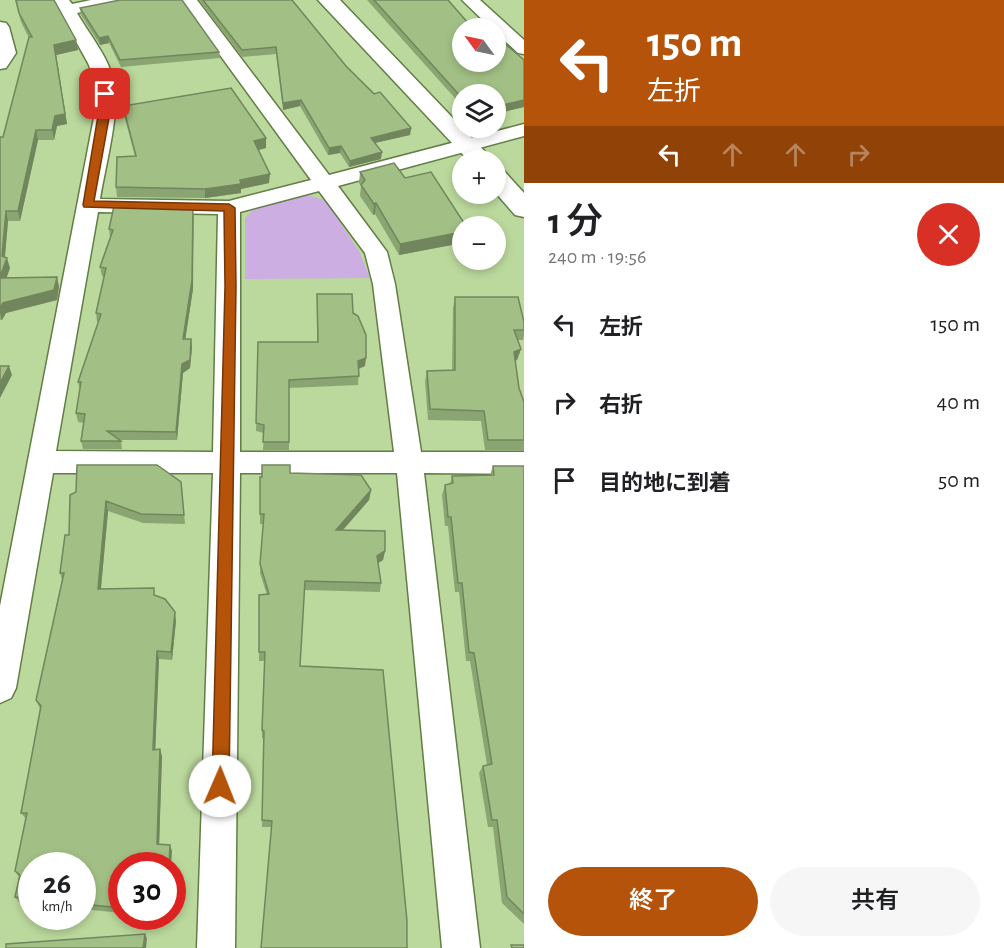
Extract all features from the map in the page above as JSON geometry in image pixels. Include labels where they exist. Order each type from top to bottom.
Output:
[{"type":"street","points":[[0,688],[106,107],[105,82],[97,63],[64,5],[116,0]]},
{"type":"street","points":[[189,0],[323,182],[362,230],[376,252],[384,284],[409,462],[461,948]]},
{"type":"street","points":[[328,0],[471,150]]},
{"type":"street","points":[[470,0],[524,49]]},
{"type":"street","points":[[0,27],[7,52],[0,64]]},
{"type":"street","points":[[481,150],[524,130]]},
{"type":"street","points":[[88,205],[229,208],[323,182],[452,157]]},
{"type":"street","points":[[506,189],[524,209]]},
{"type":"street","points":[[216,948],[227,462],[229,208]]},
{"type":"street","points":[[40,462],[524,463]]},
{"type":"shaded area","points":[[307,195],[325,200],[359,251],[370,278],[245,279],[245,218],[256,207]]},
{"type":"building","points":[[16,0],[54,0],[76,40],[54,45],[65,114],[55,116],[52,130],[36,130],[18,211],[6,211],[2,256],[7,258],[0,277],[0,137],[3,137],[29,37],[32,37],[19,13]]},
{"type":"building","points":[[120,0],[182,0],[219,52],[120,60],[108,36],[99,38],[80,8]]},
{"type":"building","points":[[203,0],[292,0],[346,66],[374,94],[380,92],[411,128],[371,138],[382,152],[350,161],[341,146],[329,148],[301,100],[283,103],[276,47],[242,50]]},
{"type":"building","points":[[374,0],[448,0],[464,18],[452,18],[452,72],[506,72],[506,45],[524,60],[524,100],[506,104],[506,84],[452,84],[452,87]]},
{"type":"building","points":[[231,88],[266,138],[254,141],[270,174],[240,180],[241,184],[205,189],[116,187],[117,157],[136,156],[123,106]]},
{"type":"building","points":[[394,163],[405,178],[431,172],[460,216],[452,216],[452,234],[400,244],[376,203],[374,204],[361,185],[365,180],[360,172]]},
{"type":"building","points":[[114,206],[193,207],[192,280],[183,339],[191,339],[190,360],[182,364],[176,432],[107,431],[121,441],[81,441],[85,414],[76,413],[81,382],[78,382],[101,314],[96,313],[106,268],[100,267],[113,230],[109,229]]},
{"type":"building","points":[[57,277],[54,290],[3,303],[0,308],[0,278]]},
{"type":"building","points":[[317,294],[352,294],[353,313],[358,316],[366,335],[366,358],[358,361],[359,376],[289,380],[289,442],[263,442],[264,425],[256,423],[258,342],[318,342]]},
{"type":"building","points":[[455,297],[518,297],[524,330],[514,330],[521,349],[514,352],[519,388],[524,402],[524,440],[488,440],[484,411],[430,409],[427,371],[455,370]]},
{"type":"building","points":[[0,366],[9,366],[0,383]]},
{"type":"building","points":[[77,465],[157,465],[181,482],[184,515],[141,514],[106,501],[98,589],[154,588],[154,595],[165,599],[175,612],[171,652],[157,651],[153,750],[160,749],[157,844],[170,845],[170,852],[108,852],[108,907],[96,905],[96,852],[19,852],[27,813],[21,813],[41,706],[36,700],[64,573],[60,573],[65,535],[69,535],[70,495],[76,492]]},
{"type":"building","points":[[262,465],[290,465],[290,473],[361,475],[371,490],[336,530],[385,531],[385,551],[377,556],[381,583],[305,581],[300,666],[383,670],[407,921],[407,948],[261,948],[272,821],[262,820],[265,652],[259,652],[259,595],[269,594],[260,564],[264,514],[260,514]]},
{"type":"building","points":[[493,466],[524,466],[524,914],[507,897],[497,820],[492,820],[483,766],[492,764],[474,653],[469,652],[462,583],[458,583],[445,485],[453,483],[452,476],[494,475]]},
{"type":"building","points":[[18,856],[18,873],[15,871]]},
{"type":"building","points":[[145,934],[143,948],[6,948],[6,944]]},
{"type":"building","points":[[511,945],[524,945],[524,948],[512,948]]},
{"type":"route","points":[[105,94],[106,107],[88,205],[229,208],[227,486],[220,786]]}]
